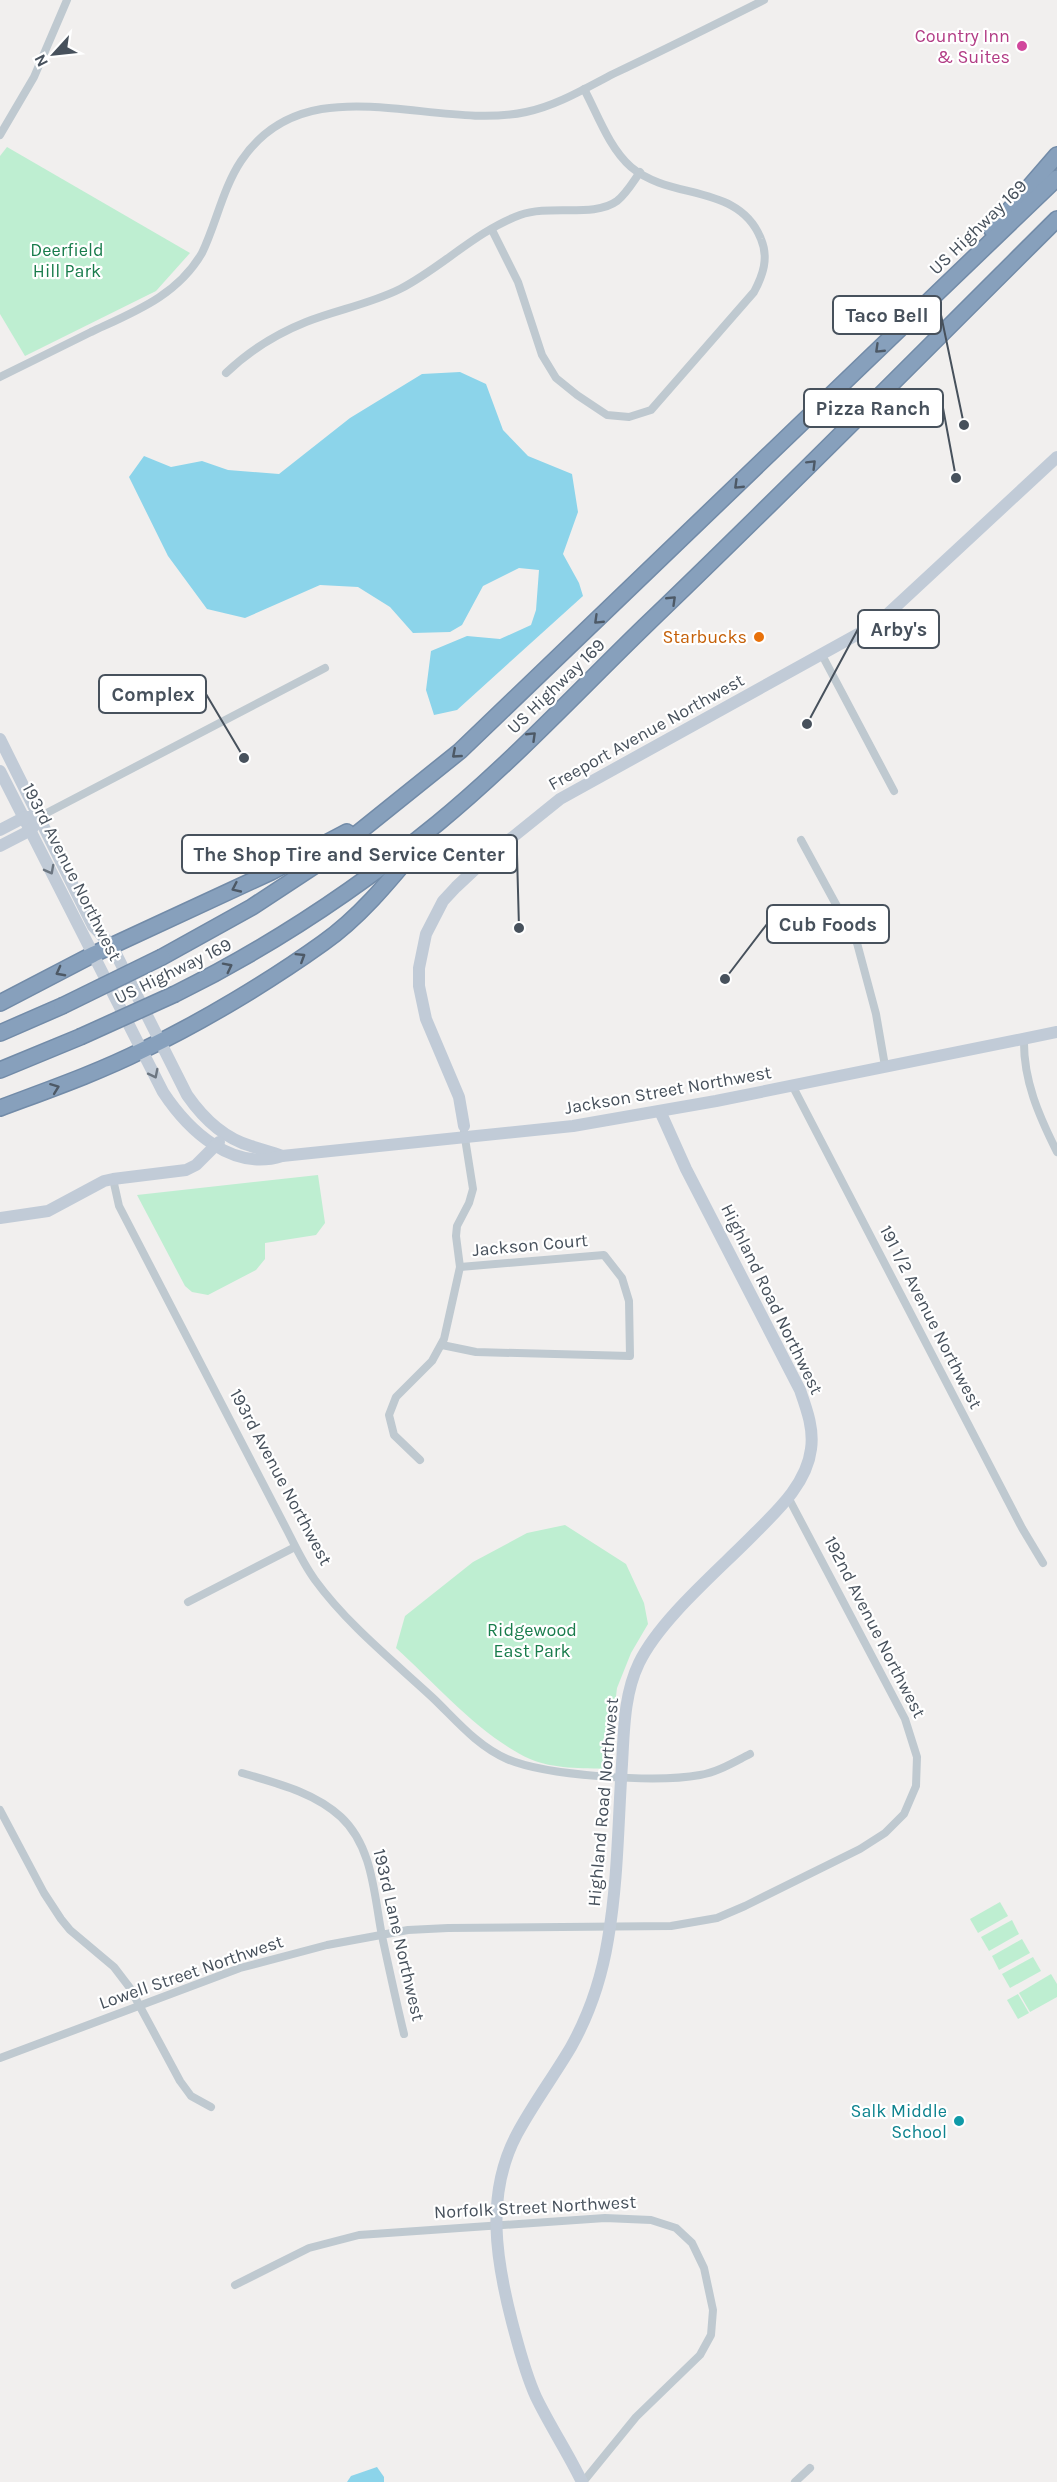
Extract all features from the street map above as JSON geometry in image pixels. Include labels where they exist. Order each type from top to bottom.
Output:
[{"type":"highway","points":[[949,282],[1019,196],[1057,155]]},
{"type":"highway","name":"US Highway 169","points":[[0,1033],[62,1006],[162,957],[252,907],[328,857],[415,789],[507,707],[1057,178]]},
{"type":"highway","name":"US Highway 169","points":[[0,1070],[176,994],[238,962],[350,891],[438,822],[506,761],[776,500],[1057,219]]},
{"type":"highway","points":[[998,278],[1057,230]]},
{"type":"highway","points":[[0,1003],[94,954],[271,872],[341,836],[415,789]]},
{"type":"highway","points":[[0,1108],[75,1080],[160,1042],[230,1002],[324,942],[376,895],[438,822]]},
{"type":"street","points":[[0,135],[34,77],[67,0]]},
{"type":"street","points":[[0,377],[150,304],[177,285],[202,253],[239,164],[256,142],[289,119],[315,110],[343,106],[482,115],[515,114],[543,108],[764,0]]},
{"type":"street","points":[[492,230],[518,282],[542,355],[556,378],[608,415],[628,417],[651,410],[748,299],[760,282],[765,262],[763,243],[758,232],[741,210],[717,197],[664,186],[630,166],[612,141],[584,89]]},
{"type":"street","points":[[226,373],[242,358],[281,333],[307,321],[363,304],[400,289],[492,230],[531,212],[597,209],[608,206],[623,195],[640,172]]},
{"type":"street","name":"Freeport Avenue Northwest","points":[[464,1132],[459,1097],[426,1019],[419,986],[419,968],[426,934],[443,901],[488,856],[560,799],[866,631],[885,617],[1057,456]]},
{"type":"street","points":[[822,655],[894,791]]},
{"type":"street","points":[[0,830],[25,817],[39,817],[325,668]]},
{"type":"street","name":"193rd Avenue Northwest","points":[[0,740],[93,926],[112,946],[146,1013]]},
{"type":"street","name":"193rd Avenue Northwest","points":[[0,771],[32,830],[35,843],[127,1022]]},
{"type":"street","points":[[0,846],[32,830],[39,817]]},
{"type":"street","points":[[801,840],[857,943],[876,1014],[885,1066]]},
{"type":"street","name":"Jackson Street Northwest","points":[[146,1013],[194,1104],[203,1116],[226,1135],[242,1143],[282,1156]]},
{"type":"street","name":"Jackson Street Northwest","points":[[127,1022],[163,1092],[180,1116],[197,1133],[215,1146],[253,1159],[271,1160],[282,1156],[464,1132],[573,1126],[660,1111],[1057,1032]]},
{"type":"street","points":[[1024,1039],[1023,1056],[1032,1094],[1057,1152]]},
{"type":"street","name":"191 1/2 Avenue Northwest","points":[[792,1085],[1019,1523],[1043,1563]]},
{"type":"street","name":"Highland Road Northwest","points":[[582,2482],[537,2399],[523,2364],[502,2283],[496,2224],[500,2183],[510,2148],[582,2025],[602,1969],[610,1926],[621,1776],[632,1681],[647,1648],[670,1619],[788,1497],[802,1478],[812,1450],[812,1435],[806,1406],[772,1333],[686,1169],[660,1111]]},
{"type":"street","points":[[420,1460],[394,1435],[389,1415],[396,1396],[432,1361],[442,1345],[460,1267],[457,1227],[469,1203],[472,1189],[464,1132]]},
{"type":"street","points":[[0,1218],[48,1211],[104,1181],[186,1170],[196,1164],[226,1135]]},
{"type":"street","name":"193rd Avenue Northwest","points":[[113,1179],[119,1206],[295,1547],[314,1579],[337,1605],[450,1715],[491,1750],[505,1758],[535,1768],[671,1778],[700,1775],[719,1769],[750,1754]]},
{"type":"street","name":"Jackson Court","points":[[442,1345],[476,1352],[630,1356],[629,1300],[622,1278],[604,1255],[460,1267]]},
{"type":"street","name":"192nd Avenue Northwest","points":[[788,1497],[905,1719],[915,1745],[918,1777]]},
{"type":"street","points":[[188,1602],[295,1547]]},
{"type":"street","name":"193rd Lane Northwest","points":[[242,1773],[278,1783],[328,1806],[351,1828],[359,1841],[370,1870],[404,2034]]},
{"type":"street","name":"Lowell Street Northwest","points":[[0,2058],[269,1959],[382,1934],[448,1928],[671,1926],[703,1921],[745,1906],[789,1885],[860,1849],[885,1833],[904,1814],[911,1801],[918,1777]]},
{"type":"street","points":[[0,1810],[44,1893],[61,1919],[70,1930],[114,1967],[130,1988],[180,2081],[191,2096],[211,2107]]},
{"type":"street","name":"Norfolk Street Northwest","points":[[235,2285],[294,2254],[341,2238],[399,2231],[605,2218],[651,2220],[676,2228],[692,2243],[704,2268],[713,2310],[711,2335],[691,2365],[636,2417],[582,2482]]},
{"type":"street","points":[[795,2482],[810,2468]]},
{"type":"green space","name":"Deerfield Hill Park","points":[[7,147],[190,253],[156,291],[25,356],[0,314],[0,156]]},
{"type":"green space","points":[[318,1175],[325,1223],[316,1235],[265,1243],[265,1259],[256,1270],[208,1295],[192,1292],[185,1286],[137,1195]]},
{"type":"green space","name":"Ridgewood East Park","points":[[565,1525],[626,1564],[644,1603],[648,1624],[631,1653],[617,1688],[607,1769],[548,1765],[530,1759],[512,1749],[476,1723],[396,1648],[405,1616],[473,1562],[527,1533]]},
{"type":"green space","points":[[1000,1902],[1008,1916],[978,1933],[970,1919]]},
{"type":"green space","points":[[1012,1920],[1019,1934],[989,1951],[981,1937]]},
{"type":"green space","points":[[1022,1939],[1030,1953],[999,1970],[992,1956]]},
{"type":"green space","points":[[1033,1957],[1041,1971],[1010,1988],[1002,1974]]},
{"type":"green space","points":[[1051,1974],[1057,1984],[1057,1997],[1030,2012],[1019,1993]]},
{"type":"green space","points":[[1018,1994],[1029,2013],[1018,2019],[1007,2000]]},
{"type":"water","points":[[460,372],[486,384],[503,430],[528,456],[572,474],[578,512],[563,554],[579,583],[583,596],[457,710],[434,715],[426,690],[431,651],[467,636],[500,639],[531,625],[536,610],[539,570],[519,568],[483,586],[462,625],[450,632],[413,633],[390,607],[358,587],[320,585],[245,618],[207,609],[168,556],[129,477],[144,456],[171,467],[202,461],[228,470],[279,474],[350,418],[422,374]]},
{"type":"water","points":[[377,2467],[384,2477],[384,2482],[347,2482],[351,2476]]},
{"type":"place","name":"Country Inn & Suites","points":[[1022,46]]},
{"type":"place","name":"Taco Bell","points":[[964,425]]},
{"type":"place","name":"Pizza Ranch","points":[[956,478]]},
{"type":"place","name":"Starbucks","points":[[759,637]]},
{"type":"place","name":"Arby's","points":[[807,724]]},
{"type":"place","name":"Complex","points":[[244,758]]},
{"type":"place","name":"The Shop Tire and Service Center","points":[[519,928]]},
{"type":"place","name":"Cub Foods","points":[[725,979]]},
{"type":"place","name":"Salk Middle School","points":[[959,2121]]}]
